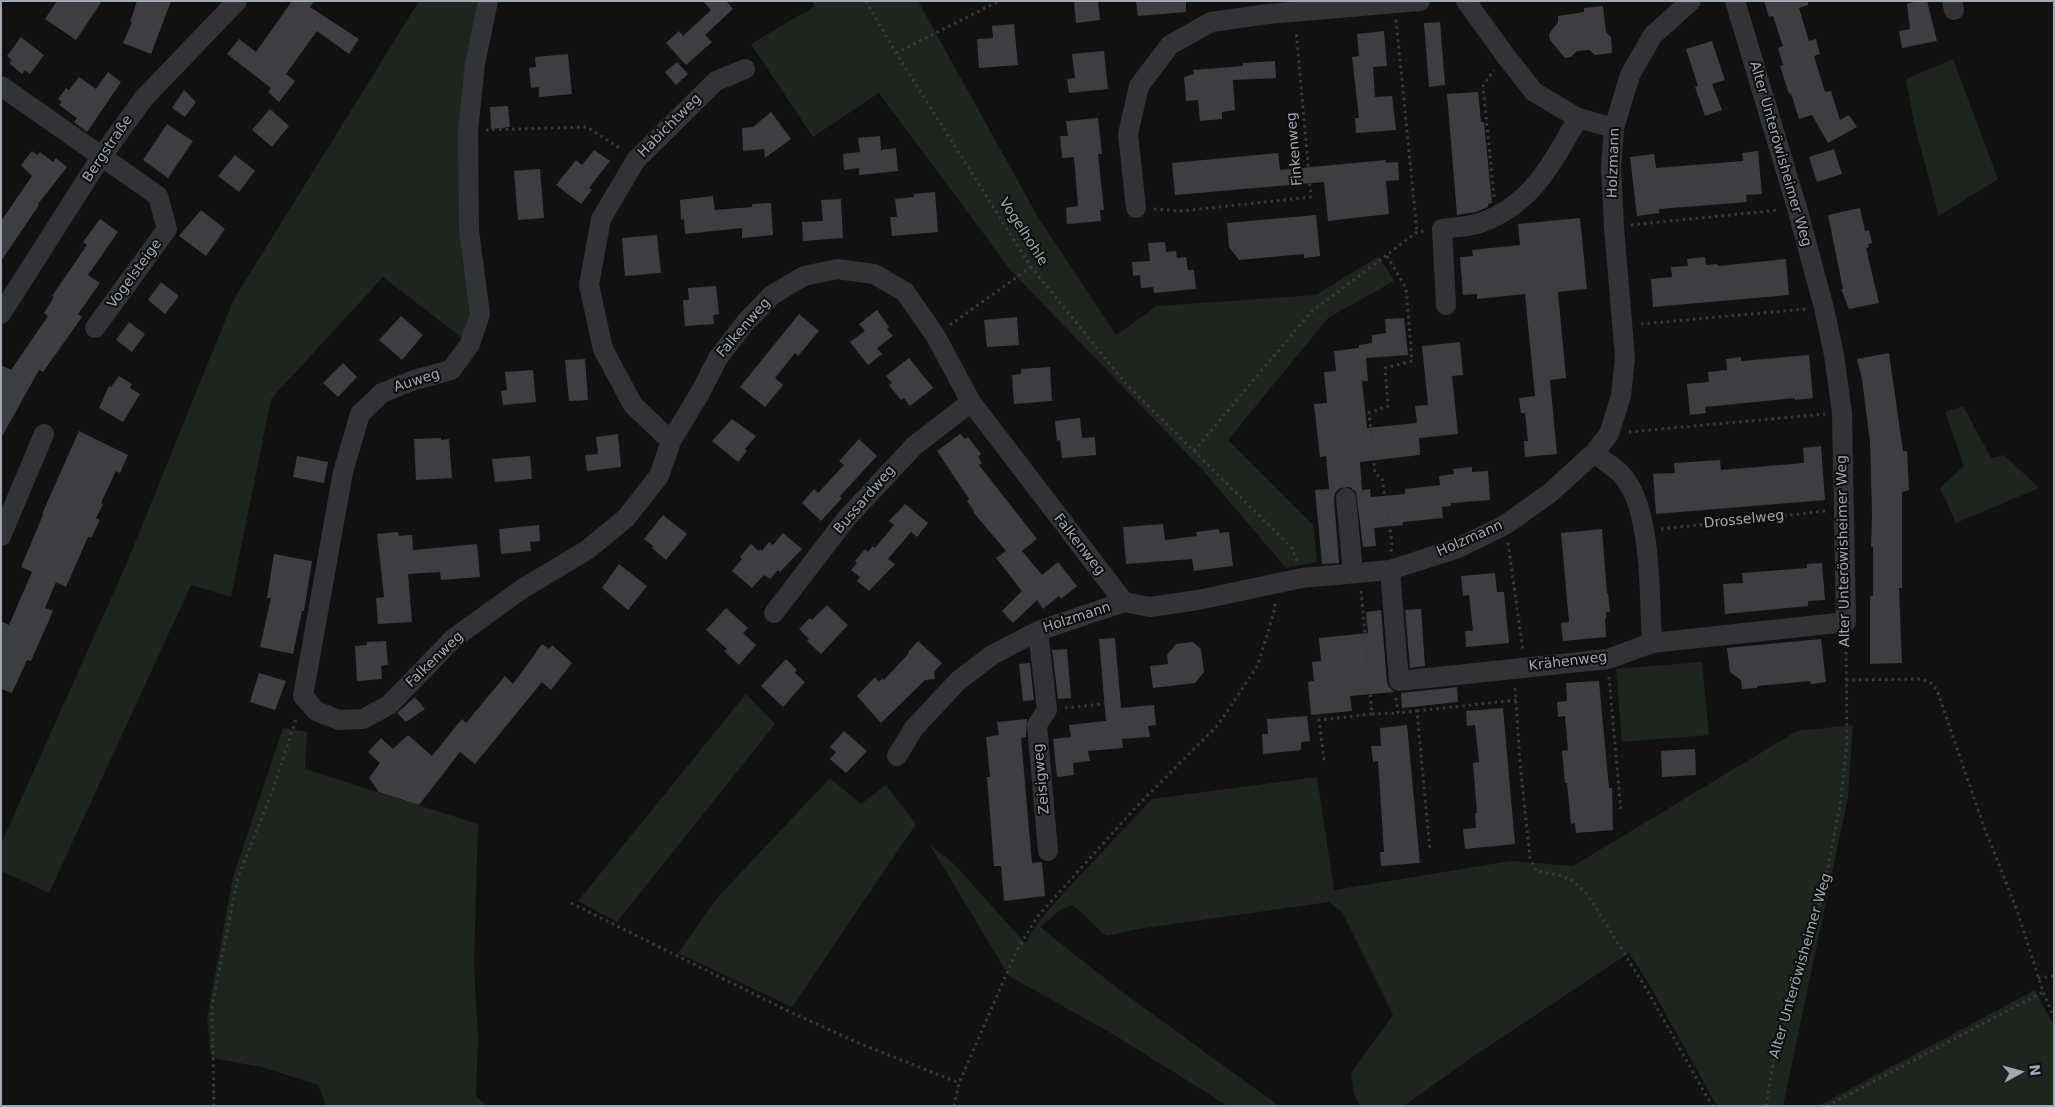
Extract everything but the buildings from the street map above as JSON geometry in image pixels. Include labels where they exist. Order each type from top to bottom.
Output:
[{"type":"street","name":"Bergstraße","points":[[1,314],[101,158],[144,98],[237,1]]},
{"type":"street","name":"Auweg","points":[[303,696],[344,472],[360,414],[382,393],[414,380],[451,370],[470,344],[480,314],[469,231],[468,131],[475,64],[488,1]]},
{"type":"street","points":[[1136,208],[1128,134],[1140,86],[1170,45],[1211,22],[1294,12],[1394,5],[1420,1]]},
{"type":"street","points":[[1466,1],[1534,92],[1578,118],[1614,128]]},
{"type":"street","name":"Holzmann","points":[[897,756],[914,728],[958,681],[992,655],[1038,631],[1124,602],[1150,607],[1198,600],[1302,578],[1390,570],[1458,548],[1505,525],[1550,493],[1594,453],[1609,434],[1622,396],[1625,358],[1611,167],[1614,128],[1630,75],[1653,35],[1691,1]]},
{"type":"street","name":"Alter Unteröwisheimer Weg","points":[[1735,1],[1797,208],[1824,308],[1834,355],[1842,413],[1846,622]]},
{"type":"street","name":"Habichtweg","points":[[671,441],[632,405],[603,349],[589,285],[601,219],[636,160],[716,81],[745,69]]},
{"type":"street","points":[[1,86],[101,158]]},
{"type":"street","points":[[1446,304],[1442,229],[1478,224],[1516,205],[1534,189],[1554,160],[1578,118]]},
{"type":"street","name":"Vogelsteige","points":[[95,328],[167,229],[158,196],[101,158]]},
{"type":"street","name":"Falkenweg","points":[[303,696],[316,711],[339,720],[363,719],[389,705],[454,638],[522,589],[586,550],[626,518],[659,476],[671,441],[700,393],[718,358],[745,323],[772,295],[804,276],[837,269],[874,274],[905,292],[935,335],[970,402],[1124,602]]},
{"type":"street","name":"Bussardweg","points":[[774,613],[846,519],[914,446],[970,402]]},
{"type":"street","points":[[4,524],[44,434]]},
{"type":"street","points":[[1594,453],[1622,475],[1639,504],[1645,531],[1652,643]]},
{"type":"street","points":[[1346,498],[1356,572]]},
{"type":"street","points":[[1390,570],[1399,681]]},
{"type":"street","name":"Krähenweg","points":[[1399,681],[1608,659],[1652,643],[1846,622]]},
{"type":"street","name":"Zeisigweg","points":[[1038,631],[1047,710],[1037,724],[1048,851]]},
{"type":"path","name":"Vogelhohle","points":[[866,1],[896,53],[1031,267],[1127,385],[1292,548]]},
{"type":"path","points":[[896,53],[999,1]]},
{"type":"path","points":[[1194,451],[1310,313],[1417,232],[1394,5]]},
{"type":"path","name":"Finkenweg","points":[[1136,208],[1182,211],[1311,197],[1294,12]]},
{"type":"path","points":[[1483,86],[1496,216]]},
{"type":"path","points":[[468,131],[586,127],[636,160]]},
{"type":"path","points":[[1614,227],[1797,208]]},
{"type":"path","points":[[1387,256],[1406,288],[1412,361],[1385,368],[1388,406],[1369,414],[1375,474],[1382,478],[1392,542],[1390,570]]},
{"type":"path","points":[[935,335],[1031,267]]},
{"type":"path","points":[[1623,325],[1824,308]]},
{"type":"path","points":[[1609,434],[1842,413]]},
{"type":"path","name":"Drosselweg","points":[[1645,531],[1843,509]]},
{"type":"path","points":[[1505,525],[1520,669],[1516,700],[1520,763],[1530,858],[1536,871],[1559,875],[1573,880],[1588,895],[1647,990],[1712,1106]]},
{"type":"path","points":[[1356,572],[1372,714]]},
{"type":"path","points":[[954,1106],[959,1083],[1017,950],[1038,916],[1136,807],[1218,725],[1258,665],[1275,608],[1274,584]]},
{"type":"path","name":"Alter Unteröwisheimer Weg","points":[[1766,1106],[1774,1058],[1826,878],[1840,805],[1847,742],[1846,622]]},
{"type":"path","points":[[1608,659],[1621,812]]},
{"type":"path","points":[[1846,680],[1920,679],[1930,682],[1937,690],[1984,827],[2017,910],[2042,992],[2054,1017]]},
{"type":"path","points":[[1398,713],[1395,688],[1399,681]]},
{"type":"path","points":[[214,1106],[212,1006],[238,878],[271,795],[303,696]]},
{"type":"path","points":[[1324,760],[1319,720],[1516,700]]},
{"type":"path","points":[[1047,710],[1111,703]]},
{"type":"path","points":[[1417,711],[1430,851]]},
{"type":"path","points":[[571,903],[793,1013],[856,1042],[959,1083]]},
{"type":"path","points":[[2038,978],[2054,976]]},
{"type":"path","points":[[1826,1106],[2042,992]]},
{"type":"shaded area","points":[[419,1],[488,1],[475,64],[470,344],[383,277],[271,399],[231,597],[191,585],[49,893],[1,871],[1,844],[126,565],[234,299]]},
{"type":"shaded area","points":[[812,1],[918,1],[1039,219],[1116,335],[1157,306],[1316,295],[1376,258],[1380,258],[1394,281],[1328,318],[1228,440],[1313,525],[1317,562],[1286,568],[1200,467],[1012,272],[879,93],[813,137],[751,44],[815,6]]},
{"type":"shaded area","points":[[1953,59],[1998,179],[1939,216],[1914,123],[1906,79]]},
{"type":"shaded area","points":[[1963,406],[1991,458],[2004,455],[2039,488],[1956,523],[1940,488],[1964,466],[1945,412]]},
{"type":"shaded area","points":[[1702,662],[1709,735],[1622,742],[1616,669]]},
{"type":"shaded area","points":[[746,694],[775,724],[617,922],[578,901]]},
{"type":"shaded area","points":[[1853,725],[1848,797],[1783,1106],[1717,1106],[1649,984],[1629,953],[1474,1056],[1404,1106],[1360,1106],[1354,1094],[1351,1073],[1393,1015],[1342,912],[1329,902],[1138,929],[1106,936],[1073,905],[1060,910],[1040,927],[1117,988],[1279,1106],[1228,1106],[1116,1036],[1009,976],[930,845],[953,863],[1025,943],[1039,921],[1152,799],[1317,777],[1334,890],[1511,861],[1573,866],[1797,731]]},
{"type":"shaded area","points":[[283,728],[307,732],[305,769],[478,824],[474,965],[478,1037],[476,1096],[487,1106],[326,1106],[318,1085],[262,1067],[211,1058],[207,1019],[233,877]]},
{"type":"shaded area","points":[[830,778],[861,804],[886,785],[916,824],[792,1007],[678,953],[717,898]]},
{"type":"shaded area","points":[[2035,990],[2054,1026],[2054,1106],[1818,1106]]}]
